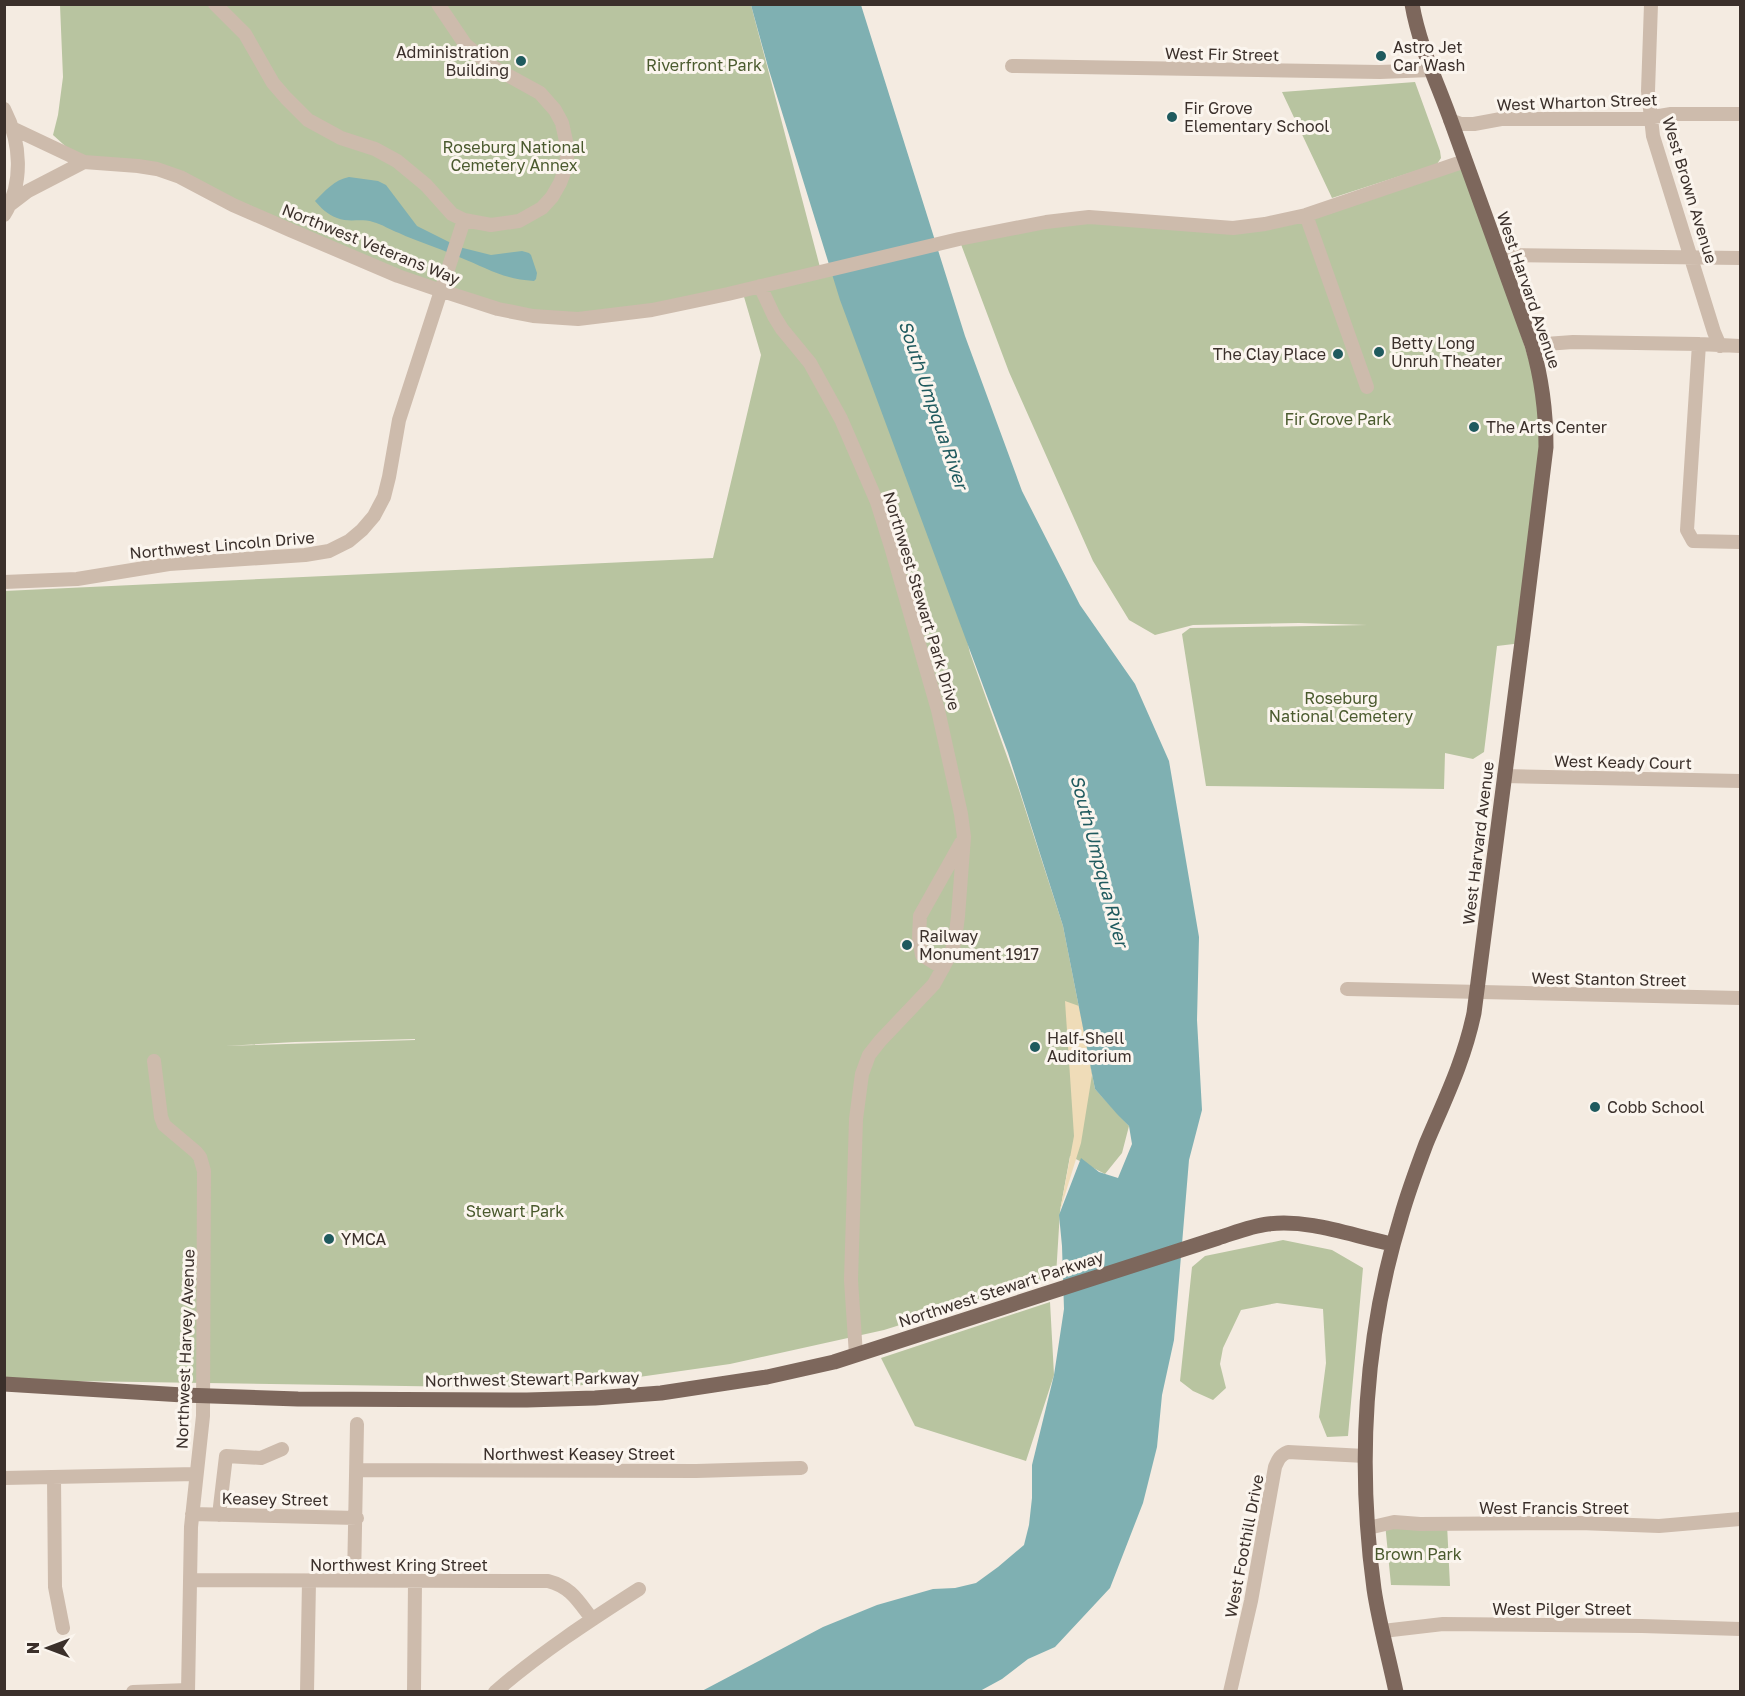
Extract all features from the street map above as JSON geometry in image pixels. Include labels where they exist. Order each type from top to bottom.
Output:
[{"type":"main road","name":"West Harvard Avenue","points":[[1396,1692],[1374,1591],[1368,1527],[1365,1456],[1372,1343],[1393,1244],[1414,1177],[1470,1034],[1478,991],[1546,447],[1544,395],[1532,345],[1420,39],[1412,4]]},
{"type":"main road","name":"Northwest Stewart Parkway","points":[[4,1384],[202,1396],[298,1399],[517,1400],[661,1393],[767,1377],[834,1362],[1253,1227],[1268,1224],[1302,1224],[1393,1244]]},
{"type":"street","points":[[215,4],[245,34],[273,83],[308,120],[341,138],[375,149],[397,161],[426,185],[452,214],[464,220],[491,225],[506,224],[525,218],[542,208],[560,183],[565,170],[568,145],[562,123],[555,110],[540,93],[491,66],[465,44],[438,4]]},
{"type":"street","name":"West Brown Avenue","points":[[1651,4],[1648,91],[1650,118],[1659,156],[1720,346]]},
{"type":"street","name":"West Fir Street","points":[[1012,66],[1380,72],[1431,70]]},
{"type":"street","points":[[4,109],[18,151],[18,170],[8,209]]},
{"type":"street","name":"West Wharton Street","points":[[1450,120],[1461,124],[1474,124],[1501,119],[1642,119],[1671,114],[1740,114]]},
{"type":"street","name":"Northwest Veterans Way","points":[[12,128],[84,162],[138,166],[157,169],[180,177],[233,205],[398,276],[498,309],[533,316],[578,319],[652,310],[760,286]]},
{"type":"street","points":[[760,286],[959,239],[1030,225],[1089,217],[1233,228],[1265,224],[1306,215],[1465,161]]},
{"type":"street","points":[[8,209],[28,191],[84,162]]},
{"type":"street","points":[[1306,215],[1367,387]]},
{"type":"street","name":"Northwest Lincoln Drive","points":[[4,582],[77,579],[169,564],[305,555],[329,551],[349,541],[374,516],[384,497],[399,420],[464,220]]},
{"type":"street","points":[[1499,255],[1740,258]]},
{"type":"street","name":"Northwest Stewart Park Drive","points":[[760,286],[782,329],[810,363],[837,411],[877,502],[938,710],[964,837],[955,940],[943,968],[934,984],[869,1055],[862,1074],[856,1119],[851,1280],[856,1355]]},
{"type":"street","points":[[1532,345],[1573,342],[1740,346]]},
{"type":"street","points":[[1699,344],[1687,524],[1689,536],[1693,541],[1699,542],[1740,542]]},
{"type":"street","name":"West Keady Court","points":[[1504,776],[1740,781]]},
{"type":"street","points":[[943,968],[922,955],[919,938],[920,916],[964,837]]},
{"type":"street","name":"West Stanton Street","points":[[1347,989],[1740,998]]},
{"type":"street","name":"Northwest Harvey Avenue","points":[[154,1061],[164,1125],[196,1152],[204,1171],[202,1416],[192,1514],[188,1691]]},
{"type":"street","points":[[354,1581],[357,1424]]},
{"type":"street","points":[[219,1515],[221,1456],[261,1458],[282,1449]]},
{"type":"street","name":"West Foothill Drive","points":[[1230,1692],[1251,1601],[1278,1459],[1282,1454],[1288,1452],[1365,1456]]},
{"type":"street","name":"Northwest Keasey Street","points":[[357,1470],[696,1471],[801,1468]]},
{"type":"street","points":[[4,1478],[196,1474]]},
{"type":"street","points":[[54,1477],[55,1587],[63,1628]]},
{"type":"street","name":"Keasey Street","points":[[192,1514],[357,1518]]},
{"type":"street","name":"West Francis Street","points":[[1368,1527],[1394,1522],[1420,1524],[1580,1523],[1659,1526],[1740,1519]]},
{"type":"street","name":"Northwest Kring Street","points":[[190,1580],[548,1581],[568,1590],[592,1619]]},
{"type":"street","points":[[307,1692],[309,1581]]},
{"type":"street","points":[[414,1692],[415,1581]]},
{"type":"street","points":[[495,1692],[526,1665],[639,1589]]},
{"type":"street","name":"West Pilger Street","points":[[1383,1631],[1443,1624],[1740,1629]]},
{"type":"street","points":[[133,1692],[188,1691]]},
{"type":"green space","points":[[60,5],[751,5],[821,271],[878,258],[970,653],[1019,790],[1063,926],[1095,1089],[1129,1126],[1122,1153],[1105,1174],[1070,1156],[1060,1211],[1056,1276],[884,1330],[730,1364],[576,1386],[472,1387],[5,1380],[4,591],[713,558],[761,355],[742,290],[652,310],[533,316],[468,300],[180,177],[73,153],[53,135],[63,77]],"holes":[[[415,1040],[225,1046],[295,1042]]]},
{"type":"green space","points":[[1415,82],[1440,151],[1441,158],[1437,164],[1332,198],[1282,92]]},
{"type":"green space","name":"Fir Grove Park","points":[[1465,161],[1545,410],[1522,643],[1497,646],[1484,752],[1473,759],[1445,753],[1444,789],[1206,786],[1182,634],[1190,628],[1367,625],[1299,623],[1193,625],[1155,635],[1129,620],[1093,561],[1009,372],[959,239],[1089,217],[1252,226]]},
{"type":"green space","points":[[1283,1240],[1332,1250],[1363,1268],[1348,1436],[1327,1437],[1319,1417],[1326,1363],[1323,1309],[1277,1303],[1241,1310],[1223,1348],[1220,1364],[1226,1388],[1213,1400],[1193,1391],[1180,1381],[1192,1267],[1205,1256]]},
{"type":"green space","points":[[1050,1302],[1054,1375],[1026,1461],[915,1426],[881,1358]]},
{"type":"green space","name":"Brown Park","points":[[1385,1523],[1447,1524],[1450,1586],[1391,1585]]},
{"type":"sand","points":[[1065,1001],[1079,1006],[1092,1075],[1081,1143],[1060,1211],[1074,1136]]},
{"type":"water","name":"South Umpqua River","points":[[751,5],[861,5],[965,336],[1022,491],[1080,605],[1135,684],[1169,761],[1199,937],[1197,1020],[1202,1110],[1189,1160],[1174,1340],[1162,1395],[1157,1447],[1143,1503],[1110,1588],[1055,1647],[1028,1659],[1002,1679],[980,1691],[700,1692],[823,1627],[877,1605],[933,1589],[955,1588],[976,1583],[1024,1545],[1032,1498],[1032,1465],[1054,1375],[1064,1309],[1059,1215],[1081,1158],[1099,1172],[1118,1178],[1132,1144],[1129,1126],[1095,1089],[1063,926],[1008,753],[840,300]]},
{"type":"water","points":[[349,177],[378,181],[386,185],[417,226],[459,247],[491,255],[522,251],[529,253],[537,273],[536,279],[534,281],[523,280],[504,275],[376,223],[341,219],[330,215],[315,201],[334,183]]},
{"type":"place","name":"Astro Jet Car Wash","points":[[1381,56]]},
{"type":"place","name":"Administration Building","points":[[521,61]]},
{"type":"place","name":"Fir Grove Elementary School","points":[[1172,117]]},
{"type":"place","name":"Betty Long Unruh Theater","points":[[1379,352]]},
{"type":"place","name":"The Clay Place","points":[[1338,354]]},
{"type":"place","name":"The Arts Center","points":[[1474,427]]},
{"type":"place","name":"Railway Monument 1917","points":[[907,945]]},
{"type":"place","name":"Half-Shell Auditorium","points":[[1035,1047]]},
{"type":"place","name":"Cobb School","points":[[1595,1107]]},
{"type":"place","name":"YMCA","points":[[329,1239]]},
{"type":"park label","name":"Riverfront Park","points":[[704,65]]},
{"type":"park label","name":"Roseburg National Cemetery Annex","points":[[514,156]]},
{"type":"park label","name":"Roseburg National Cemetery","points":[[1341,707]]},
{"type":"park label","name":"Stewart Park","points":[[515,1211]]}]
